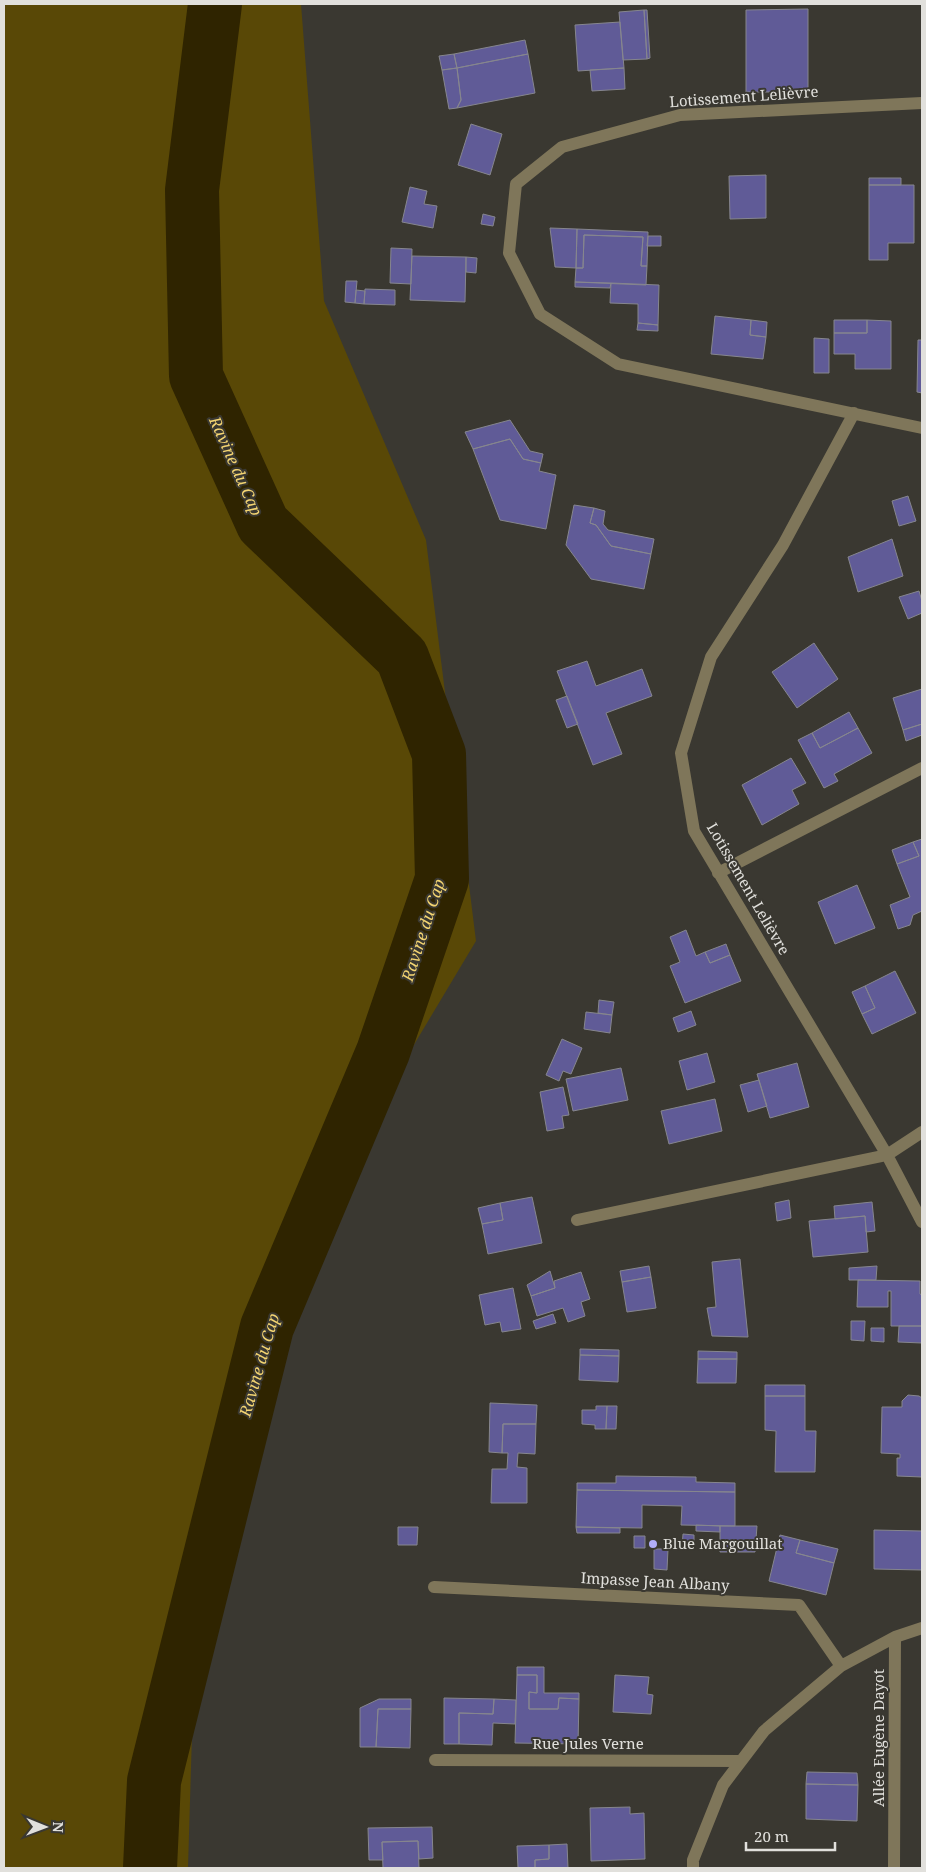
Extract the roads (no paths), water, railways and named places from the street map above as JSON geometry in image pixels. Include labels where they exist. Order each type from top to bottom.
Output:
[{"type":"street","name":"Lotissement Lelièvre","points":[[922,103],[680,115],[562,147],[516,184],[510,253],[540,314],[618,364],[922,428]]},
{"type":"street","name":"Lotissement Lelièvre","points":[[854,413],[783,545],[711,657],[680,753],[694,831],[887,1155],[922,1222]]},
{"type":"street","points":[[718,873],[922,768]]},
{"type":"street","points":[[577,1220],[887,1155],[922,1132]]},
{"type":"street","name":"Impasse Jean Albany","points":[[434,1587],[799,1605],[842,1666]]},
{"type":"street","points":[[693,1868],[693,1860],[723,1785],[764,1731],[842,1666],[895,1637],[922,1628]]},
{"type":"street","name":"Allée Eugène Dayot","points":[[894,1868],[895,1637]]},
{"type":"street","name":"Rue Jules Verne","points":[[435,1760],[741,1761]]},
{"type":"waterway","name":"Ravine du Cap","points":[[150,1868],[154,1781],[267,1327],[383,1052],[442,879],[439,754],[402,657],[263,524],[196,376],[192,190],[215,4]]},
{"type":"place","name":"Blue Margouillat","points":[[653,1544]]}]
